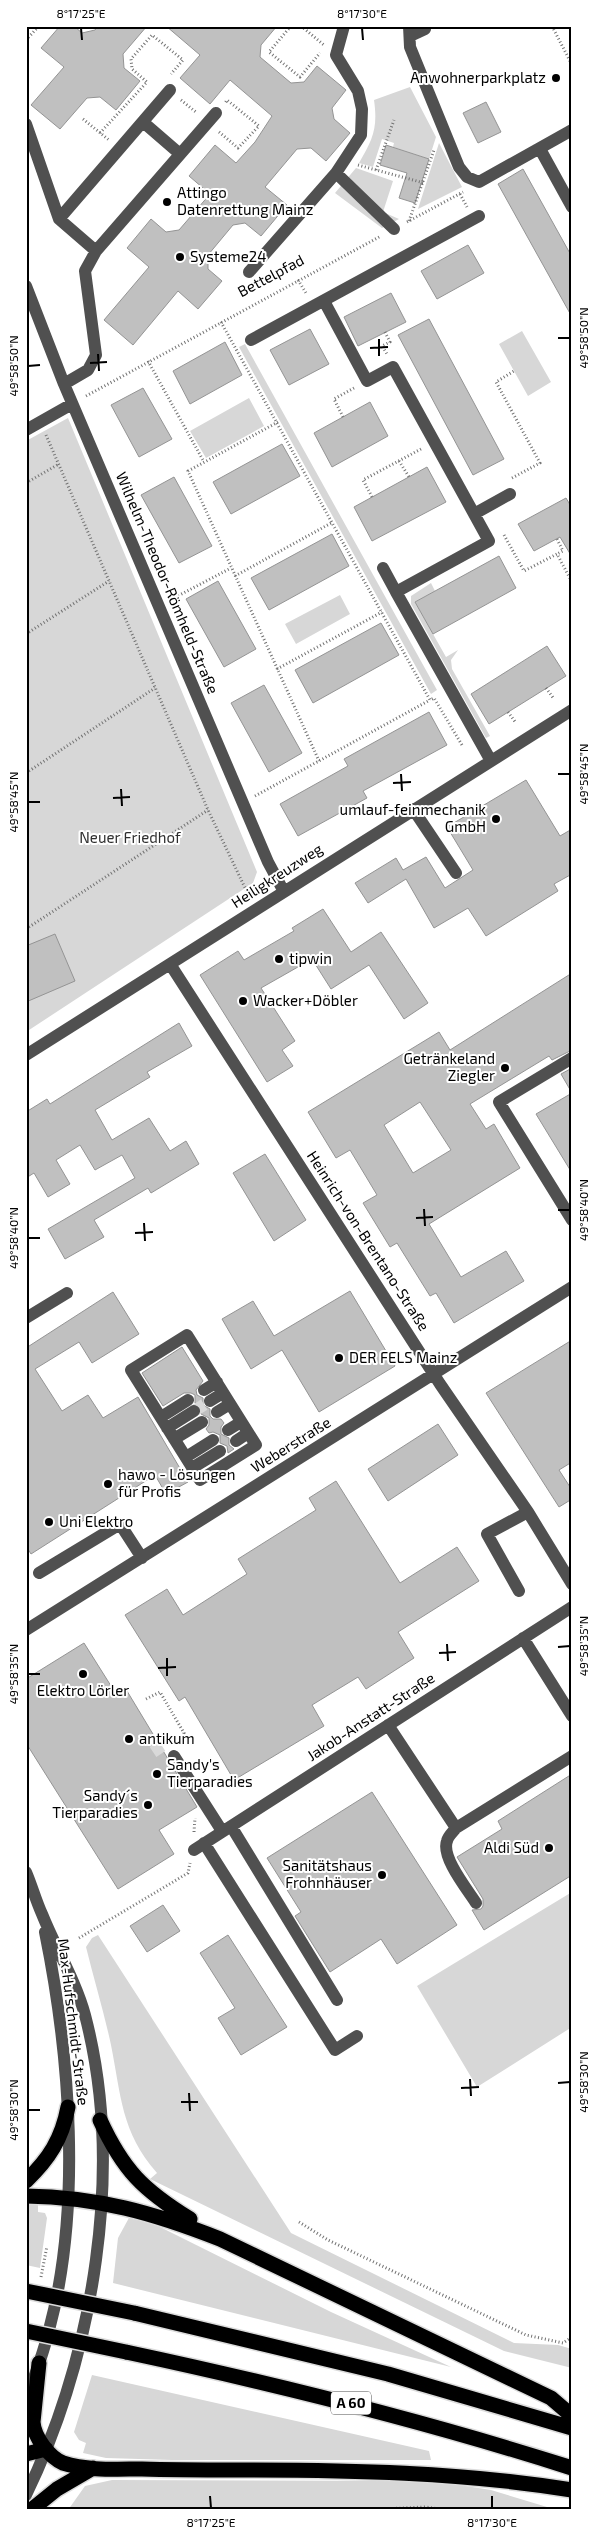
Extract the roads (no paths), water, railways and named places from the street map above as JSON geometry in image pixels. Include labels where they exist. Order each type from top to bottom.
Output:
[{"type":"highway","points":[[26,2181],[53,2152],[64,2124],[68,2107]]},
{"type":"highway","points":[[100,2120],[124,2164],[140,2183],[161,2200],[220,2239]]},
{"type":"highway","points":[[26,2196],[101,2202],[168,2218],[220,2239],[551,2398],[572,2416]]},
{"type":"highway","name":"A 60","points":[[26,2291],[134,2313],[388,2374],[572,2428]]},
{"type":"highway","name":"A 60","points":[[26,2331],[256,2380],[370,2408],[572,2468]]},
{"type":"highway","points":[[39,2363],[33,2427],[46,2449],[62,2462],[93,2468],[348,2470],[451,2474],[572,2490]]},
{"type":"highway","points":[[26,2454],[46,2449]]},
{"type":"highway","points":[[32,2510],[57,2490],[93,2468]]},
{"type":"street","points":[[249,272],[336,173],[361,135],[362,109],[358,91],[336,55],[344,26]]},
{"type":"street","points":[[425,29],[410,31],[410,47],[459,166],[467,177],[479,182],[572,130]]},
{"type":"street","points":[[59,219],[170,90]]},
{"type":"street","points":[[64,384],[88,370],[96,355],[85,271],[96,251],[216,113]]},
{"type":"street","points":[[143,122],[180,154]]},
{"type":"street","points":[[26,124],[59,219],[96,251]]},
{"type":"street","points":[[540,149],[572,207]]},
{"type":"street","points":[[336,173],[394,229]]},
{"type":"street","points":[[251,340],[479,216]]},
{"type":"street","name":"Wilhelm-Theodor-Römheld-Straße","points":[[26,286],[64,384],[76,402],[159,606],[268,862],[283,890]]},
{"type":"street","points":[[324,301],[367,381],[394,367],[489,540],[396,592]]},
{"type":"street","points":[[26,326],[39,322]]},
{"type":"street","points":[[26,430],[76,402]]},
{"type":"street","points":[[474,514],[510,494]]},
{"type":"street","points":[[382,568],[491,760]]},
{"type":"street","name":"Heiligkreuzweg","points":[[26,1055],[283,890],[572,710]]},
{"type":"street","points":[[413,809],[456,873]]},
{"type":"street","name":"Heinrich-von-Brentano-Straße","points":[[170,964],[435,1375],[528,1512],[572,1584]]},
{"type":"street","points":[[572,1058],[500,1102],[572,1220]]},
{"type":"street","name":"Weberstraße","points":[[26,1630],[435,1375],[572,1287]]},
{"type":"street","points":[[26,1318],[67,1293]]},
{"type":"street","points":[[187,1335],[230,1404],[256,1445],[200,1480],[131,1370],[187,1335]]},
{"type":"street","points":[[207,1396],[220,1388]]},
{"type":"street","points":[[217,1412],[230,1404]]},
{"type":"street","points":[[164,1423],[191,1406]]},
{"type":"street","points":[[174,1439],[202,1422]]},
{"type":"street","points":[[241,1422],[232,1435],[248,1433]]},
{"type":"street","points":[[189,1463],[216,1445]]},
{"type":"street","points":[[519,1591],[487,1534],[528,1512]]},
{"type":"street","points":[[39,1573],[120,1524],[142,1558]]},
{"type":"street","name":"Jakob-Anstatt-Straße","points":[[357,2036],[335,2050],[199,1846],[523,1638],[570,1613]]},
{"type":"street","points":[[523,1638],[572,1716]]},
{"type":"street","points":[[388,1724],[456,1828]]},
{"type":"street","points":[[174,1756],[226,1828],[337,2000]]},
{"type":"street","points":[[476,1903],[448,1859],[447,1841],[456,1828],[572,1756]]},
{"type":"street","name":"Max-Hufschmidt-Straße","points":[[26,1872],[42,1914],[69,1970],[85,2016],[92,2048],[100,2120],[101,2202],[94,2270],[86,2316],[68,2386],[46,2449],[26,2495]]},
{"type":"street","name":"Max-Hufschmidt-Straße","points":[[26,2398],[39,2363],[56,2297],[68,2198],[68,2107],[59,2018],[42,1914]]},
{"type":"tunnel","points":[[194,1411],[210,1401]]},
{"type":"tunnel","points":[[153,1752],[162,1746]]},
{"type":"place","name":"Anwohnerparkplatz","points":[[556,78]]},
{"type":"place","name":"Attingo Datenrettung Mainz","points":[[167,202]]},
{"type":"place","name":"Systeme24","points":[[180,257]]},
{"type":"place","name":"umlauf-feinmechanik GmbH","points":[[496,819]]},
{"type":"place","name":"tipwin","points":[[279,959]]},
{"type":"place","name":"Wacker+Döbler","points":[[243,1001]]},
{"type":"place","name":"Getränkeland Ziegler","points":[[505,1068]]},
{"type":"place","name":"DER FELS Mainz","points":[[339,1358]]},
{"type":"place","name":"hawo - Lösungen für Profis","points":[[108,1484]]},
{"type":"place","name":"Uni Elektro","points":[[49,1522]]},
{"type":"place","name":"Elektro Lörler","points":[[83,1674]]},
{"type":"place","name":"antikum","points":[[129,1739]]},
{"type":"place","name":"Sandy's Tierparadies","points":[[157,1774]]},
{"type":"place","name":"Sandy´s Tierparadies","points":[[148,1805]]},
{"type":"place","name":"Aldi Süd","points":[[549,1848]]},
{"type":"place","name":"Sanitätshaus Frohnhäuser","points":[[382,1875]]},
{"type":"park label","name":"Neuer Friedhof","points":[[130,838]]}]
